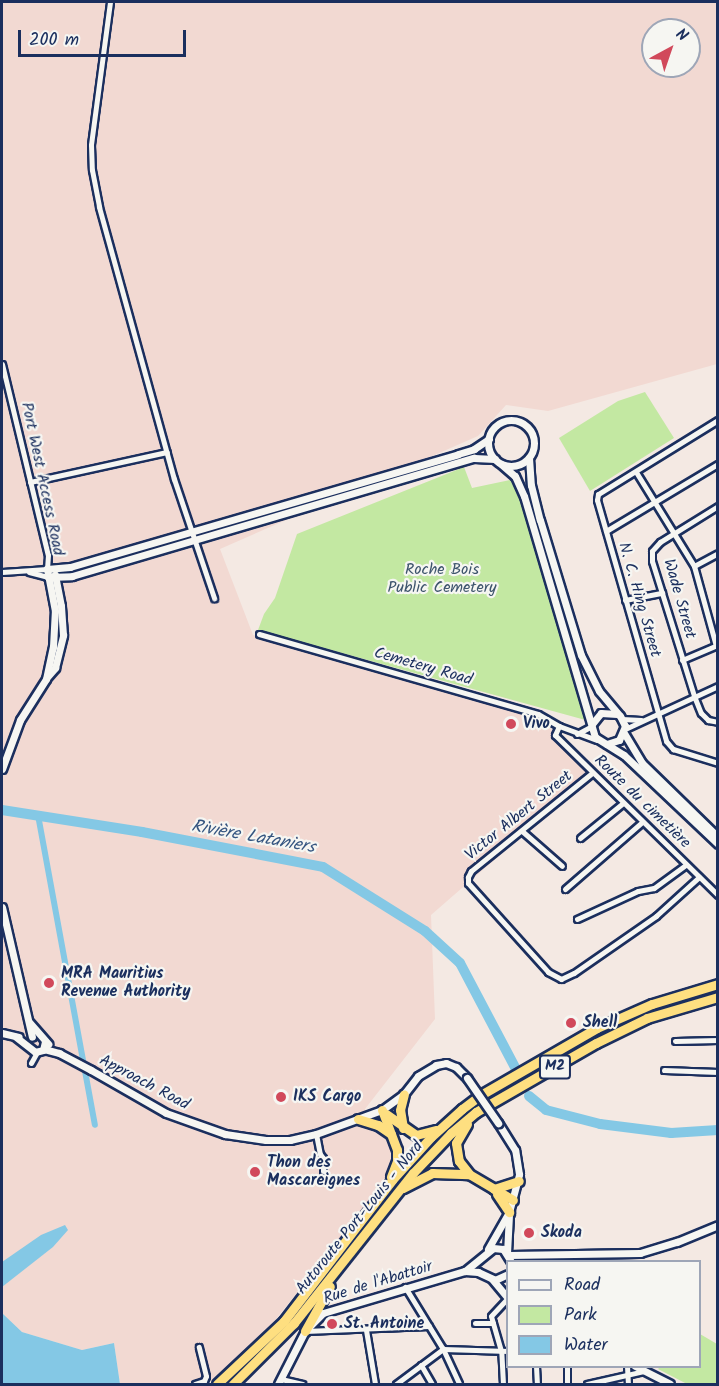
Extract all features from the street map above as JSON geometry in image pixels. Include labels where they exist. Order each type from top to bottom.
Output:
[{"type":"highway","name":"Autoroute Port-Louis - Nord","points":[[232,1381],[284,1321],[390,1182],[438,1130],[479,1096],[597,1028],[652,1004],[717,984]]},
{"type":"highway","name":"Autoroute Port-Louis - Nord","points":[[217,1384],[232,1381],[294,1323],[396,1192],[451,1133],[476,1112],[596,1043],[647,1018],[717,997]]},
{"type":"highway","points":[[403,1128],[400,1110],[404,1094]]},
{"type":"highway","points":[[382,1110],[403,1128],[416,1135],[438,1130]]},
{"type":"highway","points":[[382,1110],[397,1150],[397,1161],[390,1182]]},
{"type":"highway","points":[[476,1112],[456,1143],[457,1157],[469,1174],[513,1200]]},
{"type":"highway","points":[[358,1119],[370,1121],[391,1134]]},
{"type":"highway","points":[[396,1192],[432,1173],[469,1174]]},
{"type":"highway","points":[[494,1189],[519,1181]]},
{"type":"highway","points":[[494,1189],[509,1212]]},
{"type":"highway","points":[[305,1330],[356,1243]]},
{"type":"main road","points":[[51,574],[474,449],[489,439],[496,426],[503,421],[518,421],[525,424],[534,438],[535,446],[529,458],[531,485],[581,656],[599,691],[621,718],[625,731],[642,763],[717,837]]},
{"type":"main road","points":[[489,439],[490,453],[515,476],[521,490],[592,725],[602,742],[629,759],[717,844]]},
{"type":"main road","points":[[51,574],[193,541],[474,458],[515,466],[529,458]]},
{"type":"main road","points":[[2,769],[20,720],[45,679],[55,668],[62,643],[61,606],[51,574]]},
{"type":"main road","points":[[592,725],[596,716],[606,711],[621,718]]},
{"type":"main road","points":[[602,742],[615,743],[625,731]]},
{"type":"main road","points":[[2,907],[32,1039],[42,1048]]},
{"type":"main road","points":[[2,1033],[32,1039],[42,1048]]},
{"type":"main road","name":"Approach Road","points":[[42,1048],[59,1053],[166,1113],[225,1134],[279,1140],[316,1134],[382,1110],[404,1094],[418,1076],[436,1065],[446,1064],[456,1067],[467,1078],[515,1150],[519,1164],[519,1181]]},
{"type":"main road","points":[[509,1256],[509,1212],[519,1181]]},
{"type":"main road","name":"Rue de l'Abattoir","points":[[305,1330],[323,1313],[465,1271],[488,1250],[509,1212]]},
{"type":"main road","points":[[488,1250],[498,1248],[509,1256],[640,1253],[677,1242],[717,1225]]},
{"type":"main road","points":[[521,1260],[532,1255]]},
{"type":"main road","points":[[481,1257],[481,1269],[506,1296]]},
{"type":"main road","name":"Rue de l'Abattoir","points":[[465,1271],[489,1278]]},
{"type":"main road","points":[[489,1278],[506,1275]]},
{"type":"main road","points":[[280,1382],[305,1330]]},
{"type":"main road","points":[[638,1368],[665,1383]]},
{"type":"street","points":[[110,2],[91,145],[92,170],[99,207],[167,452],[190,532],[214,598]]},
{"type":"street","name":"Port West Access Road","points":[[2,364],[51,574]]},
{"type":"street","points":[[682,660],[717,645],[694,566],[676,533],[636,472],[717,420]]},
{"type":"street","points":[[30,482],[167,452]]},
{"type":"street","points":[[606,531],[717,465]]},
{"type":"street","name":"N. C. Hing Street","points":[[636,472],[598,494],[597,500],[666,741],[673,749],[717,763]]},
{"type":"street","name":"Wade Street","points":[[717,506],[660,542],[652,551],[652,561],[694,696],[701,713],[708,720],[717,722]]},
{"type":"street","points":[[694,566],[717,553]]},
{"type":"street","points":[[2,572],[27,571],[51,574]]},
{"type":"street","points":[[625,600],[662,593]]},
{"type":"street","name":"Cemetery Road","points":[[259,634],[538,714],[577,734],[602,742]]},
{"type":"street","points":[[625,731],[657,713],[717,686]]},
{"type":"street","points":[[621,718],[630,721],[646,719]]},
{"type":"street","points":[[577,734],[592,725]]},
{"type":"street","name":"Route du cimetière","points":[[559,726],[555,735],[717,895]]},
{"type":"street","name":"Victor Albert Street","points":[[592,773],[471,872],[468,883],[555,977],[574,973],[656,916],[699,877]]},
{"type":"street","points":[[580,838],[623,803]]},
{"type":"street","points":[[565,889],[642,822]]},
{"type":"street","points":[[522,831],[562,866]]},
{"type":"street","points":[[577,919],[638,891],[654,888],[686,865]]},
{"type":"street","points":[[675,1041],[717,1040]]},
{"type":"street","points":[[31,1063],[42,1048]]},
{"type":"street","points":[[664,1070],[717,1072]]},
{"type":"street","points":[[316,1134],[323,1158],[323,1171]]},
{"type":"street","points":[[405,1287],[443,1349],[459,1384]]},
{"type":"street","points":[[503,1384],[504,1351],[493,1323],[493,1312],[506,1298]]},
{"type":"street","points":[[475,1323],[493,1323]]},
{"type":"street","points":[[305,1330],[429,1326]]},
{"type":"street","points":[[366,1329],[375,1384]]},
{"type":"street","points":[[195,1384],[204,1381],[206,1376],[199,1347]]},
{"type":"street","points":[[396,1384],[443,1349],[504,1351]]},
{"type":"street","points":[[421,1365],[432,1384]]},
{"type":"street","points":[[536,1368],[537,1384]]},
{"type":"street","points":[[567,1368],[567,1384]]},
{"type":"street","points":[[627,1368],[628,1384]]},
{"type":"street","points":[[587,1384],[644,1371]]},
{"type":"street","points":[[280,1382],[302,1384]]},
{"type":"shaded area","points":[[2,2],[717,2],[717,364],[548,411],[506,405],[478,436],[220,549],[253,635],[535,712],[594,773],[431,915],[435,1019],[365,1109],[364,1125],[389,1138],[396,1156],[391,1175],[276,1319],[234,1364],[207,1384],[120,1384],[114,1343],[82,1350],[22,1332],[2,1313]]},
{"type":"green space","points":[[645,392],[674,438],[590,491],[559,438],[618,401]]},
{"type":"green space","name":"Roche Bois Public Cemetery","points":[[464,467],[472,488],[515,479],[530,519],[589,721],[258,630],[264,614],[275,598],[297,534]]},
{"type":"green space","points":[[701,1335],[717,1344],[717,1384],[687,1384],[658,1369],[701,1368]]},
{"type":"water","points":[[65,1225],[68,1230],[53,1247],[2,1287],[2,1262],[41,1235]]},
{"type":"water","points":[[2,1313],[22,1332],[82,1350],[114,1343],[120,1384],[2,1384]]},
{"type":"waterway","name":"Rivière Lataniers","points":[[2,810],[142,832],[323,867],[425,931],[460,963],[516,1069]]},
{"type":"waterway","points":[[38,815],[95,1125]]},
{"type":"waterway","name":"Rivière Lataniers","points":[[529,1096],[546,1110],[600,1124],[671,1133],[718,1130]]},
{"type":"place","name":"Vivo","points":[[511,724]]},
{"type":"place","name":"MRA Mauritius Revenue Authority","points":[[49,983]]},
{"type":"place","name":"Shell","points":[[571,1023]]},
{"type":"place","name":"IKS Cargo","points":[[281,1097]]},
{"type":"place","name":"Thon des Mascareignes","points":[[255,1172]]},
{"type":"place","name":"Skoda","points":[[529,1233]]},
{"type":"place","name":"St. Antoine","points":[[332,1324]]}]
